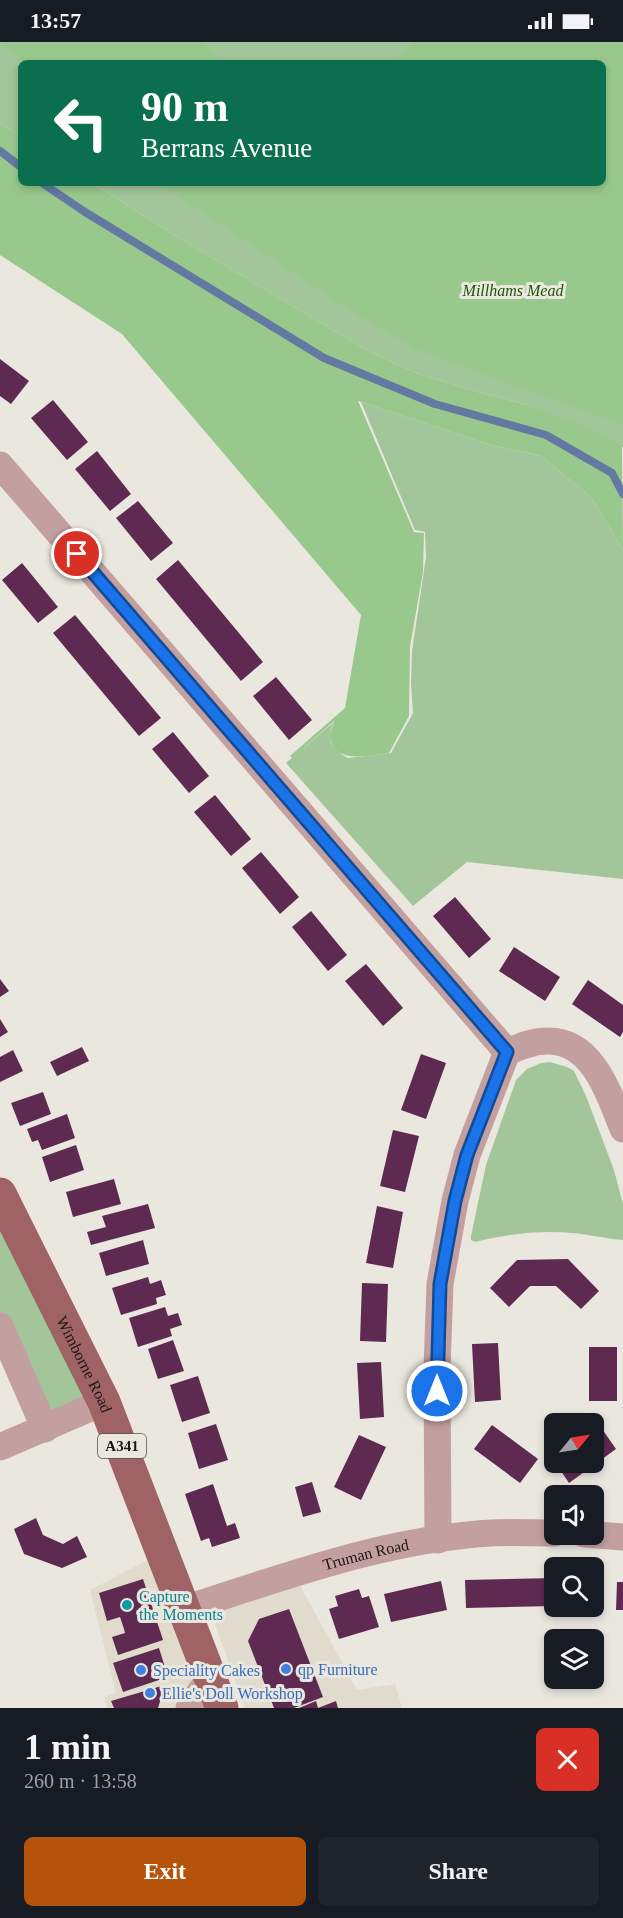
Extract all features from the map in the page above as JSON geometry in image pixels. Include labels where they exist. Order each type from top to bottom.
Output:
[{"type":"main road","name":"Wimborne Road","points":[[0,1194],[104,1402],[222,1708]]},
{"type":"street","points":[[0,465],[507,1052]]},
{"type":"street","points":[[438,1539],[436,1369],[440,1284],[455,1201],[467,1155],[507,1052],[533,1043],[548,1041],[575,1048],[586,1056],[599,1074],[623,1129]]},
{"type":"street","points":[[0,1326],[45,1429]]},
{"type":"street","points":[[0,1447],[104,1402]]},
{"type":"street","name":"Truman Road","points":[[184,1609],[378,1550],[489,1533],[544,1533]]},
{"type":"street","points":[[604,1536],[623,1537]]},
{"type":"street","points":[[189,1708],[210,1678]]},
{"type":"shaded area","points":[[163,1552],[222,1708],[107,1708],[104,1697],[116,1693],[90,1590]]},
{"type":"shaded area","points":[[294,1574],[357,1690],[395,1684],[402,1708],[245,1708],[205,1596]]},
{"type":"green space","name":"Millhams Mead","points":[[0,42],[623,42],[623,447],[529,405],[416,373],[366,350],[97,186],[606,186],[606,60],[18,60],[18,136],[0,123]]},
{"type":"green space","points":[[1,42],[203,42],[222,60],[21,60]]},
{"type":"green space","name":"Millhams Mead","points":[[413,42],[623,42],[623,424],[416,349],[338,303],[162,186],[606,186],[606,60],[397,60]]},
{"type":"green space","points":[[0,123],[18,136],[18,186],[97,186],[366,350],[416,373],[529,405],[598,432],[622,446],[623,550],[592,498],[541,456],[491,445],[358,401],[414,532],[424,533],[423,572],[410,647],[409,716],[389,753],[354,756],[339,752],[333,746],[330,738],[334,721],[292,758],[290,756],[345,708],[361,615],[122,334],[0,255]]},
{"type":"green space","points":[[361,402],[491,445],[541,456],[592,498],[623,550],[623,879],[467,862],[413,906],[286,763],[334,722],[330,734],[331,743],[337,751],[348,758],[391,753],[413,713],[412,651],[426,557],[425,532],[415,530]]},
{"type":"green space","points":[[550,1062],[574,1071],[586,1096],[614,1170],[623,1204],[623,1240],[578,1234],[536,1232],[475,1242],[471,1240],[471,1236],[486,1165],[516,1080],[527,1069]]},
{"type":"green space","points":[[0,1194],[104,1402],[45,1429],[0,1326]]},
{"type":"building","points":[[0,359],[29,381],[11,404],[0,396]]},
{"type":"building","points":[[53,400],[88,442],[67,460],[31,418]]},
{"type":"building","points":[[97,451],[131,494],[110,511],[75,469]]},
{"type":"building","points":[[138,501],[173,543],[151,561],[116,518]]},
{"type":"building","points":[[178,560],[263,662],[241,681],[156,579]]},
{"type":"building","points":[[22,563],[58,607],[38,623],[2,580]]},
{"type":"building","points":[[75,615],[161,718],[139,736],[53,633]]},
{"type":"building","points":[[276,677],[312,720],[289,740],[253,696]]},
{"type":"building","points":[[173,732],[209,776],[189,793],[152,749]]},
{"type":"building","points":[[215,795],[251,839],[231,856],[194,812]]},
{"type":"building","points":[[261,852],[299,897],[280,914],[242,868]]},
{"type":"building","points":[[455,897],[491,939],[469,958],[433,916]]},
{"type":"building","points":[[311,911],[347,955],[328,971],[292,927]]},
{"type":"building","points":[[514,947],[560,977],[545,1001],[499,971]]},
{"type":"building","points":[[366,964],[403,1008],[383,1026],[345,981]]},
{"type":"building","points":[[0,979],[9,991],[0,997]]},
{"type":"building","points":[[588,980],[623,1005],[623,1032],[620,1037],[572,1004]]},
{"type":"building","points":[[0,1019],[8,1032],[0,1037]]},
{"type":"building","points":[[82,1047],[89,1061],[57,1076],[50,1062]]},
{"type":"building","points":[[13,1050],[23,1071],[0,1082],[0,1057]]},
{"type":"building","points":[[421,1054],[446,1063],[426,1119],[401,1110]]},
{"type":"building","points":[[43,1092],[51,1114],[20,1126],[11,1103]]},
{"type":"building","points":[[67,1114],[75,1138],[42,1150],[38,1140],[32,1142],[27,1129]]},
{"type":"building","points":[[393,1130],[419,1136],[405,1192],[380,1186]]},
{"type":"building","points":[[76,1145],[84,1170],[50,1182],[42,1157]]},
{"type":"building","points":[[114,1179],[121,1204],[73,1217],[66,1192]]},
{"type":"building","points":[[148,1204],[155,1228],[91,1245],[87,1232],[106,1227],[102,1216]]},
{"type":"building","points":[[377,1206],[403,1212],[393,1268],[366,1263]]},
{"type":"building","points":[[143,1240],[149,1264],[106,1276],[99,1253]]},
{"type":"building","points":[[568,1259],[599,1291],[581,1309],[556,1286],[530,1286],[509,1307],[490,1288],[517,1260]]},
{"type":"building","points":[[148,1277],[150,1284],[161,1280],[166,1295],[156,1298],[157,1304],[121,1315],[112,1288]]},
{"type":"building","points":[[362,1283],[388,1284],[386,1342],[360,1341]]},
{"type":"building","points":[[165,1307],[168,1316],[178,1313],[182,1325],[170,1329],[172,1336],[138,1347],[129,1318]]},
{"type":"building","points":[[173,1340],[184,1371],[158,1379],[148,1349]]},
{"type":"building","points":[[498,1343],[501,1400],[475,1402],[472,1344]]},
{"type":"building","points":[[589,1347],[617,1347],[617,1401],[589,1401]]},
{"type":"building","points":[[381,1362],[384,1417],[360,1419],[357,1363]]},
{"type":"building","points":[[198,1376],[210,1413],[182,1422],[170,1385]]},
{"type":"building","points":[[216,1424],[228,1460],[199,1469],[188,1433]]},
{"type":"building","points":[[492,1425],[538,1459],[520,1483],[474,1449]]},
{"type":"building","points":[[604,1432],[616,1449],[604,1458]]},
{"type":"building","points":[[359,1435],[386,1447],[361,1500],[334,1487]]},
{"type":"building","points":[[562,1473],[583,1473],[569,1483]]},
{"type":"building","points":[[312,1482],[321,1512],[303,1517],[295,1487]]},
{"type":"building","points":[[213,1484],[227,1526],[235,1523],[240,1538],[212,1547],[209,1538],[201,1541],[185,1494]]},
{"type":"building","points":[[36,1518],[43,1535],[63,1544],[77,1536],[87,1557],[62,1568],[24,1554],[14,1529]]},
{"type":"building","points":[[544,1578],[544,1606],[466,1608],[465,1580]]},
{"type":"building","name":"Capture the Moments","points":[[143,1579],[163,1640],[118,1655],[112,1637],[125,1633],[124,1629],[120,1617],[107,1621],[99,1593]]},
{"type":"building","points":[[441,1581],[447,1610],[391,1622],[384,1594]]},
{"type":"building","points":[[617,1582],[623,1582],[623,1610],[616,1610]]},
{"type":"building","points":[[359,1589],[362,1598],[369,1596],[379,1627],[339,1639],[329,1609],[338,1606],[335,1596]]},
{"type":"building","name":"qp Furniture","points":[[289,1609],[323,1697],[294,1708],[274,1708],[248,1641],[259,1619]]},
{"type":"building","name":"Speciality Cakes","points":[[159,1648],[168,1677],[123,1692],[113,1663]]},
{"type":"building","name":"Ellie's Doll Workshop","points":[[165,1685],[158,1708],[114,1708],[111,1701]]},
{"type":"building","points":[[316,1701],[318,1708],[299,1708]]},
{"type":"building","points":[[336,1701],[338,1708],[318,1708]]},
{"type":"waterway","points":[[0,151],[18,165]]},
{"type":"waterway","points":[[46,186],[324,358],[435,404],[546,435],[612,473],[623,494]]},
{"type":"place","name":"Capture the Moments","points":[[127,1605]]},
{"type":"place","name":"qp Furniture","points":[[286,1669]]},
{"type":"place","name":"Speciality Cakes","points":[[141,1670]]},
{"type":"place","name":"Ellie's Doll Workshop","points":[[150,1693]]},
{"type":"route","points":[[77,554],[507,1052],[491,1088],[467,1155],[455,1201],[440,1284],[437,1391]]}]
